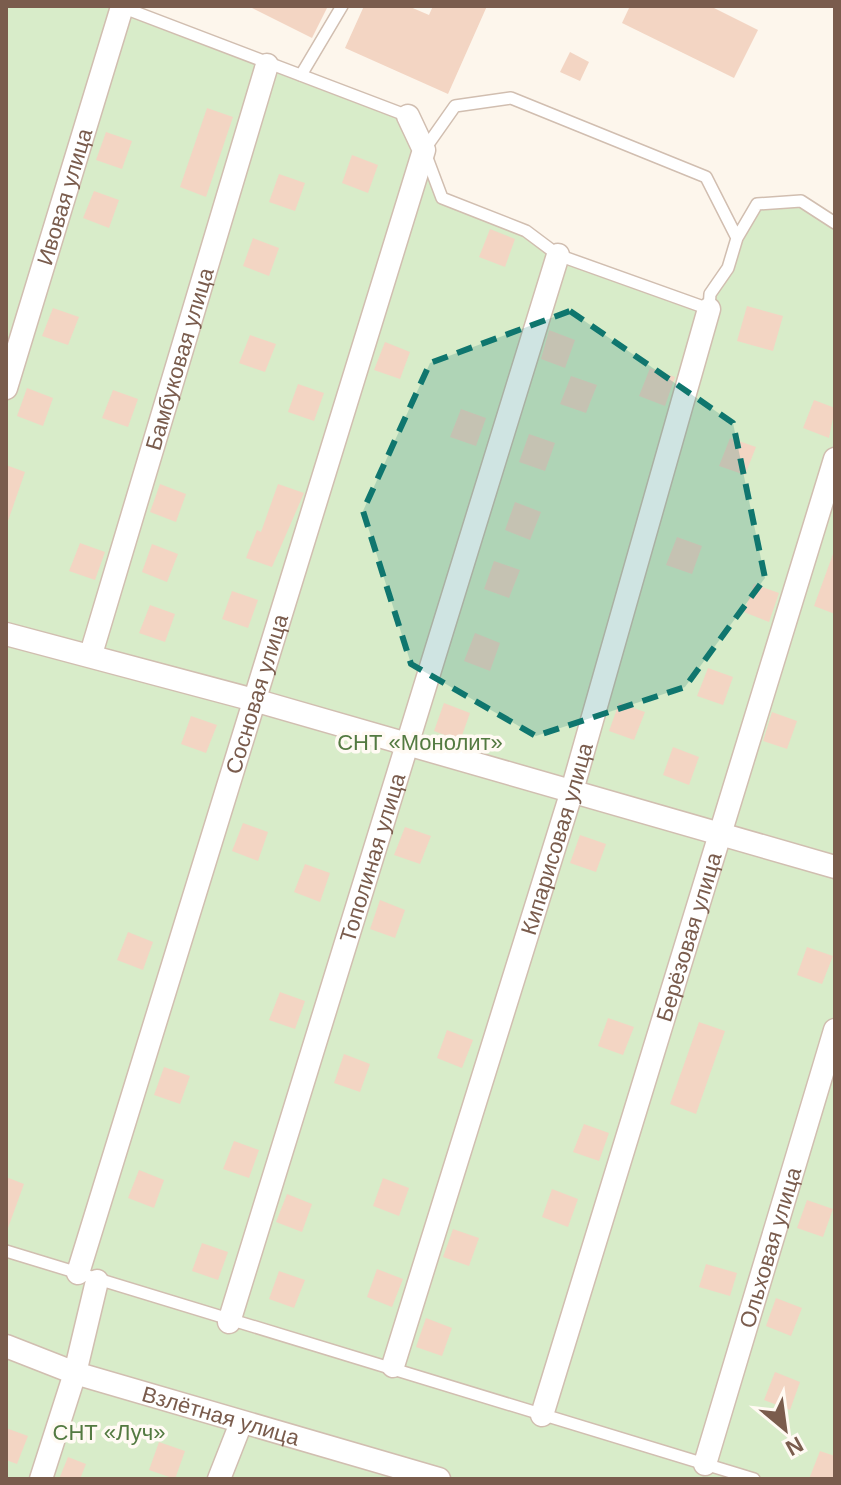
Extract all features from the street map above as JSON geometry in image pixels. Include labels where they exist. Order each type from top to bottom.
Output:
[{"type":"street","name":"Ивовая улица","points":[[6,388],[120,7]]},
{"type":"street","name":"Бамбуковая улица","points":[[91,654],[267,65]]},
{"type":"street","points":[[408,116],[424,150]]},
{"type":"street","name":"Сосновая улица","points":[[41,1479],[75,1373],[87,1277],[254,700],[424,150]]},
{"type":"street","name":"Тополиная улица","points":[[229,1322],[558,255]]},
{"type":"street","name":"Кипарисовая улица","points":[[393,1366],[571,794],[709,309]]},
{"type":"street","name":"Берёзовая улица","points":[[542,1415],[717,835],[835,459]]},
{"type":"street","points":[[6,634],[91,654],[571,794],[835,867]]},
{"type":"street","name":"Ольховая улица","points":[[705,1464],[835,1030]]},
{"type":"street","name":"Взлётная улица","points":[[6,1346],[75,1373],[392,1472],[439,1479]]},
{"type":"street","points":[[219,1479],[241,1423]]},
{"type":"lane","points":[[301,75],[342,6]]},
{"type":"lane","points":[[120,7],[408,116]]},
{"type":"lane","points":[[737,238],[706,177],[511,98],[455,106],[424,150],[442,198],[526,231],[558,255],[709,309],[710,294],[728,268],[737,238],[757,204],[801,201],[835,223]]},
{"type":"lane","points":[[6,1251],[229,1322],[393,1366],[754,1479]]},
{"type":"highlighted area","points":[[570,311],[733,423],[765,578],[685,687],[536,736],[411,664],[363,511],[430,363]]},
{"type":"green space","name":"СНТ «Монолит»","points":[[6,6],[119,6],[408,116],[442,198],[526,231],[558,255],[708,309],[757,204],[801,201],[835,223],[835,1479],[6,1479]]},
{"type":"building","points":[[248,6],[328,6],[312,38]]},
{"type":"building","points":[[364,6],[408,6],[429,15],[433,6],[487,6],[448,94],[345,48]]},
{"type":"building","points":[[630,6],[710,6],[758,30],[734,78],[622,23]]},
{"type":"building","points":[[570,52],[589,62],[580,81],[560,72]]},
{"type":"building","points":[[207,108],[233,117],[206,197],[180,187]]},
{"type":"building","points":[[106,132],[132,141],[122,169],[96,160]]},
{"type":"building","points":[[352,155],[378,165],[368,193],[342,183]]},
{"type":"building","points":[[279,174],[305,183],[295,211],[269,202]]},
{"type":"building","points":[[94,191],[119,200],[109,228],[83,218]]},
{"type":"building","points":[[490,229],[515,239],[505,267],[479,257]]},
{"type":"building","points":[[253,238],[279,248],[269,276],[243,266]]},
{"type":"building","points":[[747,306],[783,316],[773,351],[737,341]]},
{"type":"building","points":[[53,308],[79,317],[68,345],[42,336]]},
{"type":"building","points":[[549,330],[575,340],[565,368],[541,359]]},
{"type":"building","points":[[250,335],[276,344],[265,372],[239,363]]},
{"type":"building","points":[[385,342],[410,352],[400,379],[374,370]]},
{"type":"building","points":[[650,368],[675,377],[665,406],[639,396]]},
{"type":"building","points":[[571,376],[597,385],[586,413],[560,404]]},
{"type":"building","points":[[298,384],[324,393],[314,421],[288,412]]},
{"type":"building","points":[[27,388],[53,398],[43,426],[17,416]]},
{"type":"building","points":[[113,390],[138,399],[128,427],[102,418]]},
{"type":"building","points":[[814,400],[835,408],[829,438],[803,428]]},
{"type":"building","points":[[461,409],[486,418],[476,446],[450,437]]},
{"type":"building","points":[[529,434],[555,443],[545,471],[519,462]]},
{"type":"building","points":[[730,438],[756,447],[745,475],[719,466]]},
{"type":"building","points":[[6,465],[25,472],[8,521],[6,520]]},
{"type":"building","points":[[160,484],[186,494],[176,522],[150,512]]},
{"type":"building","points":[[278,484],[304,493],[272,567],[246,558],[257,530],[261,532]]},
{"type":"building","points":[[515,502],[541,512],[530,540],[505,530]]},
{"type":"building","points":[[677,537],[702,546],[692,574],[666,565]]},
{"type":"building","points":[[80,543],[105,552],[95,580],[69,571]]},
{"type":"building","points":[[152,544],[178,554],[167,582],[142,572]]},
{"type":"building","points":[[835,554],[835,614],[814,606]]},
{"type":"building","points":[[494,561],[520,570],[509,598],[484,589]]},
{"type":"building","points":[[754,584],[779,593],[769,622],[744,612]]},
{"type":"building","points":[[232,591],[258,600],[248,628],[222,619]]},
{"type":"building","points":[[150,605],[175,614],[165,642],[139,633]]},
{"type":"building","points":[[475,633],[500,643],[490,671],[464,661]]},
{"type":"building","points":[[708,668],[733,677],[723,705],[697,696]]},
{"type":"building","points":[[444,703],[470,713],[460,741],[434,731]]},
{"type":"building","points":[[619,703],[645,712],[634,740],[609,731]]},
{"type":"building","points":[[772,712],[797,721],[787,749],[763,741]]},
{"type":"building","points":[[191,716],[217,725],[206,753],[181,744]]},
{"type":"building","points":[[673,747],[699,757],[689,785],[663,775]]},
{"type":"building","points":[[243,823],[268,832],[258,861],[232,851]]},
{"type":"building","points":[[405,827],[431,836],[420,864],[394,855]]},
{"type":"building","points":[[580,835],[606,844],[596,872],[570,863]]},
{"type":"building","points":[[305,864],[330,873],[320,902],[294,892]]},
{"type":"building","points":[[380,900],[405,910],[395,938],[370,929]]},
{"type":"building","points":[[128,932],[153,942],[143,970],[117,960]]},
{"type":"building","points":[[807,947],[833,956],[822,984],[797,975]]},
{"type":"building","points":[[280,992],[305,1001],[295,1029],[269,1020]]},
{"type":"building","points":[[608,1018],[634,1027],[623,1055],[598,1046]]},
{"type":"building","points":[[699,1022],[725,1031],[696,1114],[670,1104]]},
{"type":"building","points":[[447,1030],[473,1040],[462,1068],[437,1058]]},
{"type":"building","points":[[344,1054],[370,1064],[360,1092],[334,1083]]},
{"type":"building","points":[[164,1067],[190,1076],[180,1104],[154,1095]]},
{"type":"building","points":[[584,1124],[609,1133],[599,1161],[573,1152]]},
{"type":"building","points":[[234,1141],[259,1150],[249,1178],[223,1169]]},
{"type":"building","points":[[139,1170],[164,1180],[154,1208],[128,1198]]},
{"type":"building","points":[[6,1177],[24,1184],[8,1228],[6,1228]]},
{"type":"building","points":[[383,1178],[409,1188],[399,1216],[373,1206]]},
{"type":"building","points":[[552,1189],[578,1199],[568,1227],[542,1217]]},
{"type":"building","points":[[287,1194],[312,1204],[302,1232],[276,1222]]},
{"type":"building","points":[[807,1200],[833,1209],[823,1237],[797,1228]]},
{"type":"building","points":[[453,1229],[479,1238],[469,1266],[443,1257]]},
{"type":"building","points":[[202,1243],[228,1252],[218,1280],[192,1271]]},
{"type":"building","points":[[706,1264],[737,1273],[730,1296],[699,1287]]},
{"type":"building","points":[[377,1269],[403,1279],[392,1307],[367,1297]]},
{"type":"building","points":[[279,1271],[305,1280],[294,1308],[269,1299]]},
{"type":"building","points":[[776,1298],[802,1308],[791,1336],[766,1326]]},
{"type":"building","points":[[426,1318],[452,1328],[442,1356],[416,1347]]},
{"type":"building","points":[[775,1372],[800,1382],[790,1410],[764,1400]]},
{"type":"building","points":[[6,1428],[28,1436],[17,1464],[6,1460]]},
{"type":"building","points":[[159,1442],[185,1451],[175,1479],[149,1470]]},
{"type":"building","points":[[820,1451],[835,1456],[835,1479],[809,1479]]},
{"type":"building","points":[[68,1457],[86,1464],[80,1479],[59,1479]]},
{"type":"park label","name":"СНТ «Луч»","points":[[109,1432]]}]
